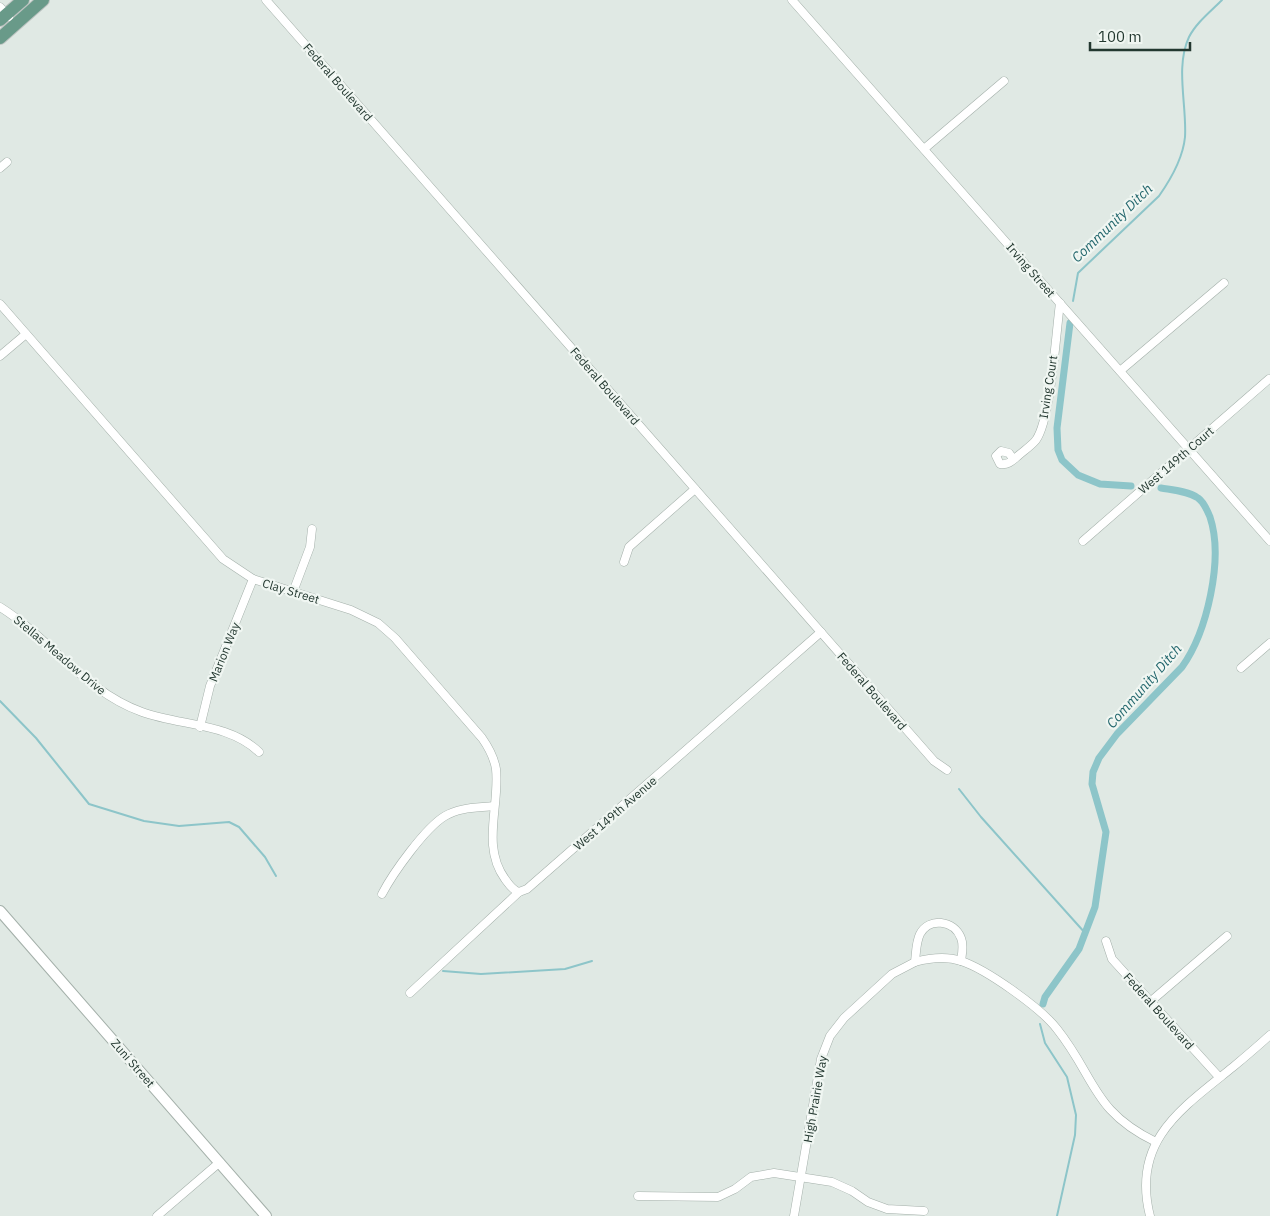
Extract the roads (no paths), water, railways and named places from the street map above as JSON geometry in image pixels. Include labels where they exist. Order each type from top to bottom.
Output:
[{"type":"main road","points":[[0,37],[5,17],[23,0]]},
{"type":"main road","points":[[5,17],[43,0]]},
{"type":"street","name":"Federal Boulevard","points":[[266,0],[934,761],[947,770]]},
{"type":"street","name":"Irving Street","points":[[792,0],[1270,540]]},
{"type":"street","points":[[924,149],[1004,81]]},
{"type":"street","points":[[1120,371],[1224,283]]},
{"type":"street","name":"Irving Court","points":[[1014,460],[1036,441],[1040,432],[1049,392],[1060,303]]},
{"type":"street","name":"Clay Street","points":[[0,304],[223,559],[253,579],[367,617],[395,638],[487,745],[496,768],[492,837],[495,861],[504,878],[513,890],[518,892]]},
{"type":"street","points":[[0,356],[26,334]]},
{"type":"street","name":"West 149th Court","points":[[1083,541],[1269,380]]},
{"type":"street","points":[[624,562],[629,547],[695,489]]},
{"type":"street","points":[[293,592],[310,547],[312,529]]},
{"type":"street","name":"Marion Way","points":[[200,727],[210,686],[253,579]]},
{"type":"street","name":"Stellas Meadow Drive","points":[[0,607],[33,631],[80,675],[117,701],[142,712],[238,736],[259,752]]},
{"type":"street","name":"West 149th Avenue","points":[[410,993],[518,892],[527,889],[821,632]]},
{"type":"street","points":[[1241,668],[1270,643]]},
{"type":"street","points":[[382,894],[392,875],[438,821],[460,810],[494,806]]},
{"type":"street","name":"Zuni Street","points":[[0,911],[266,1216]]},
{"type":"street","points":[[916,962],[920,935],[928,926],[940,923],[952,926],[960,936],[961,961]]},
{"type":"street","points":[[1150,1002],[1227,936]]},
{"type":"street","name":"Federal Boulevard","points":[[1106,940],[1112,959],[1219,1077]]},
{"type":"street","name":"High Prairie Way","points":[[794,1216],[821,1059],[830,1036],[844,1018],[889,977],[916,962],[936,958],[961,961],[982,971],[1050,1020],[1066,1041],[1108,1109],[1128,1127],[1156,1142]]},
{"type":"street","points":[[1150,1216],[1147,1202],[1146,1176],[1148,1164],[1156,1142],[1170,1120],[1181,1108],[1270,1035]]},
{"type":"street","points":[[157,1216],[220,1162]]},
{"type":"street","points":[[638,1196],[710,1198],[726,1194],[759,1174],[774,1173],[842,1186],[878,1207],[896,1211],[924,1211]]},
{"type":"waterway","name":"Community Ditch","points":[[1073,301],[1078,273],[1159,196],[1176,168],[1182,153],[1185,137],[1182,86],[1185,49],[1195,27],[1222,0]]},
{"type":"waterway","name":"Community Ditch","points":[[1070,323],[1057,428],[1058,450],[1062,460],[1078,475],[1100,484],[1131,486]]},
{"type":"waterway","name":"Community Ditch","points":[[1043,1004],[1045,997],[1079,949],[1095,907],[1106,832],[1092,784],[1093,772],[1099,758],[1117,734],[1182,667],[1199,635],[1211,595],[1215,553],[1214,534],[1210,517],[1198,498],[1180,491],[1161,488]]},
{"type":"waterway","points":[[0,701],[36,738],[89,804],[144,821],[179,826],[229,822],[239,827],[265,857],[276,876]]},
{"type":"waterway","points":[[959,789],[981,817],[1086,934]]},
{"type":"waterway","points":[[443,971],[481,974],[565,969],[592,961]]},
{"type":"waterway","name":"Community Ditch","points":[[1040,1024],[1045,1043],[1067,1077],[1076,1115],[1075,1135],[1057,1216]]}]
